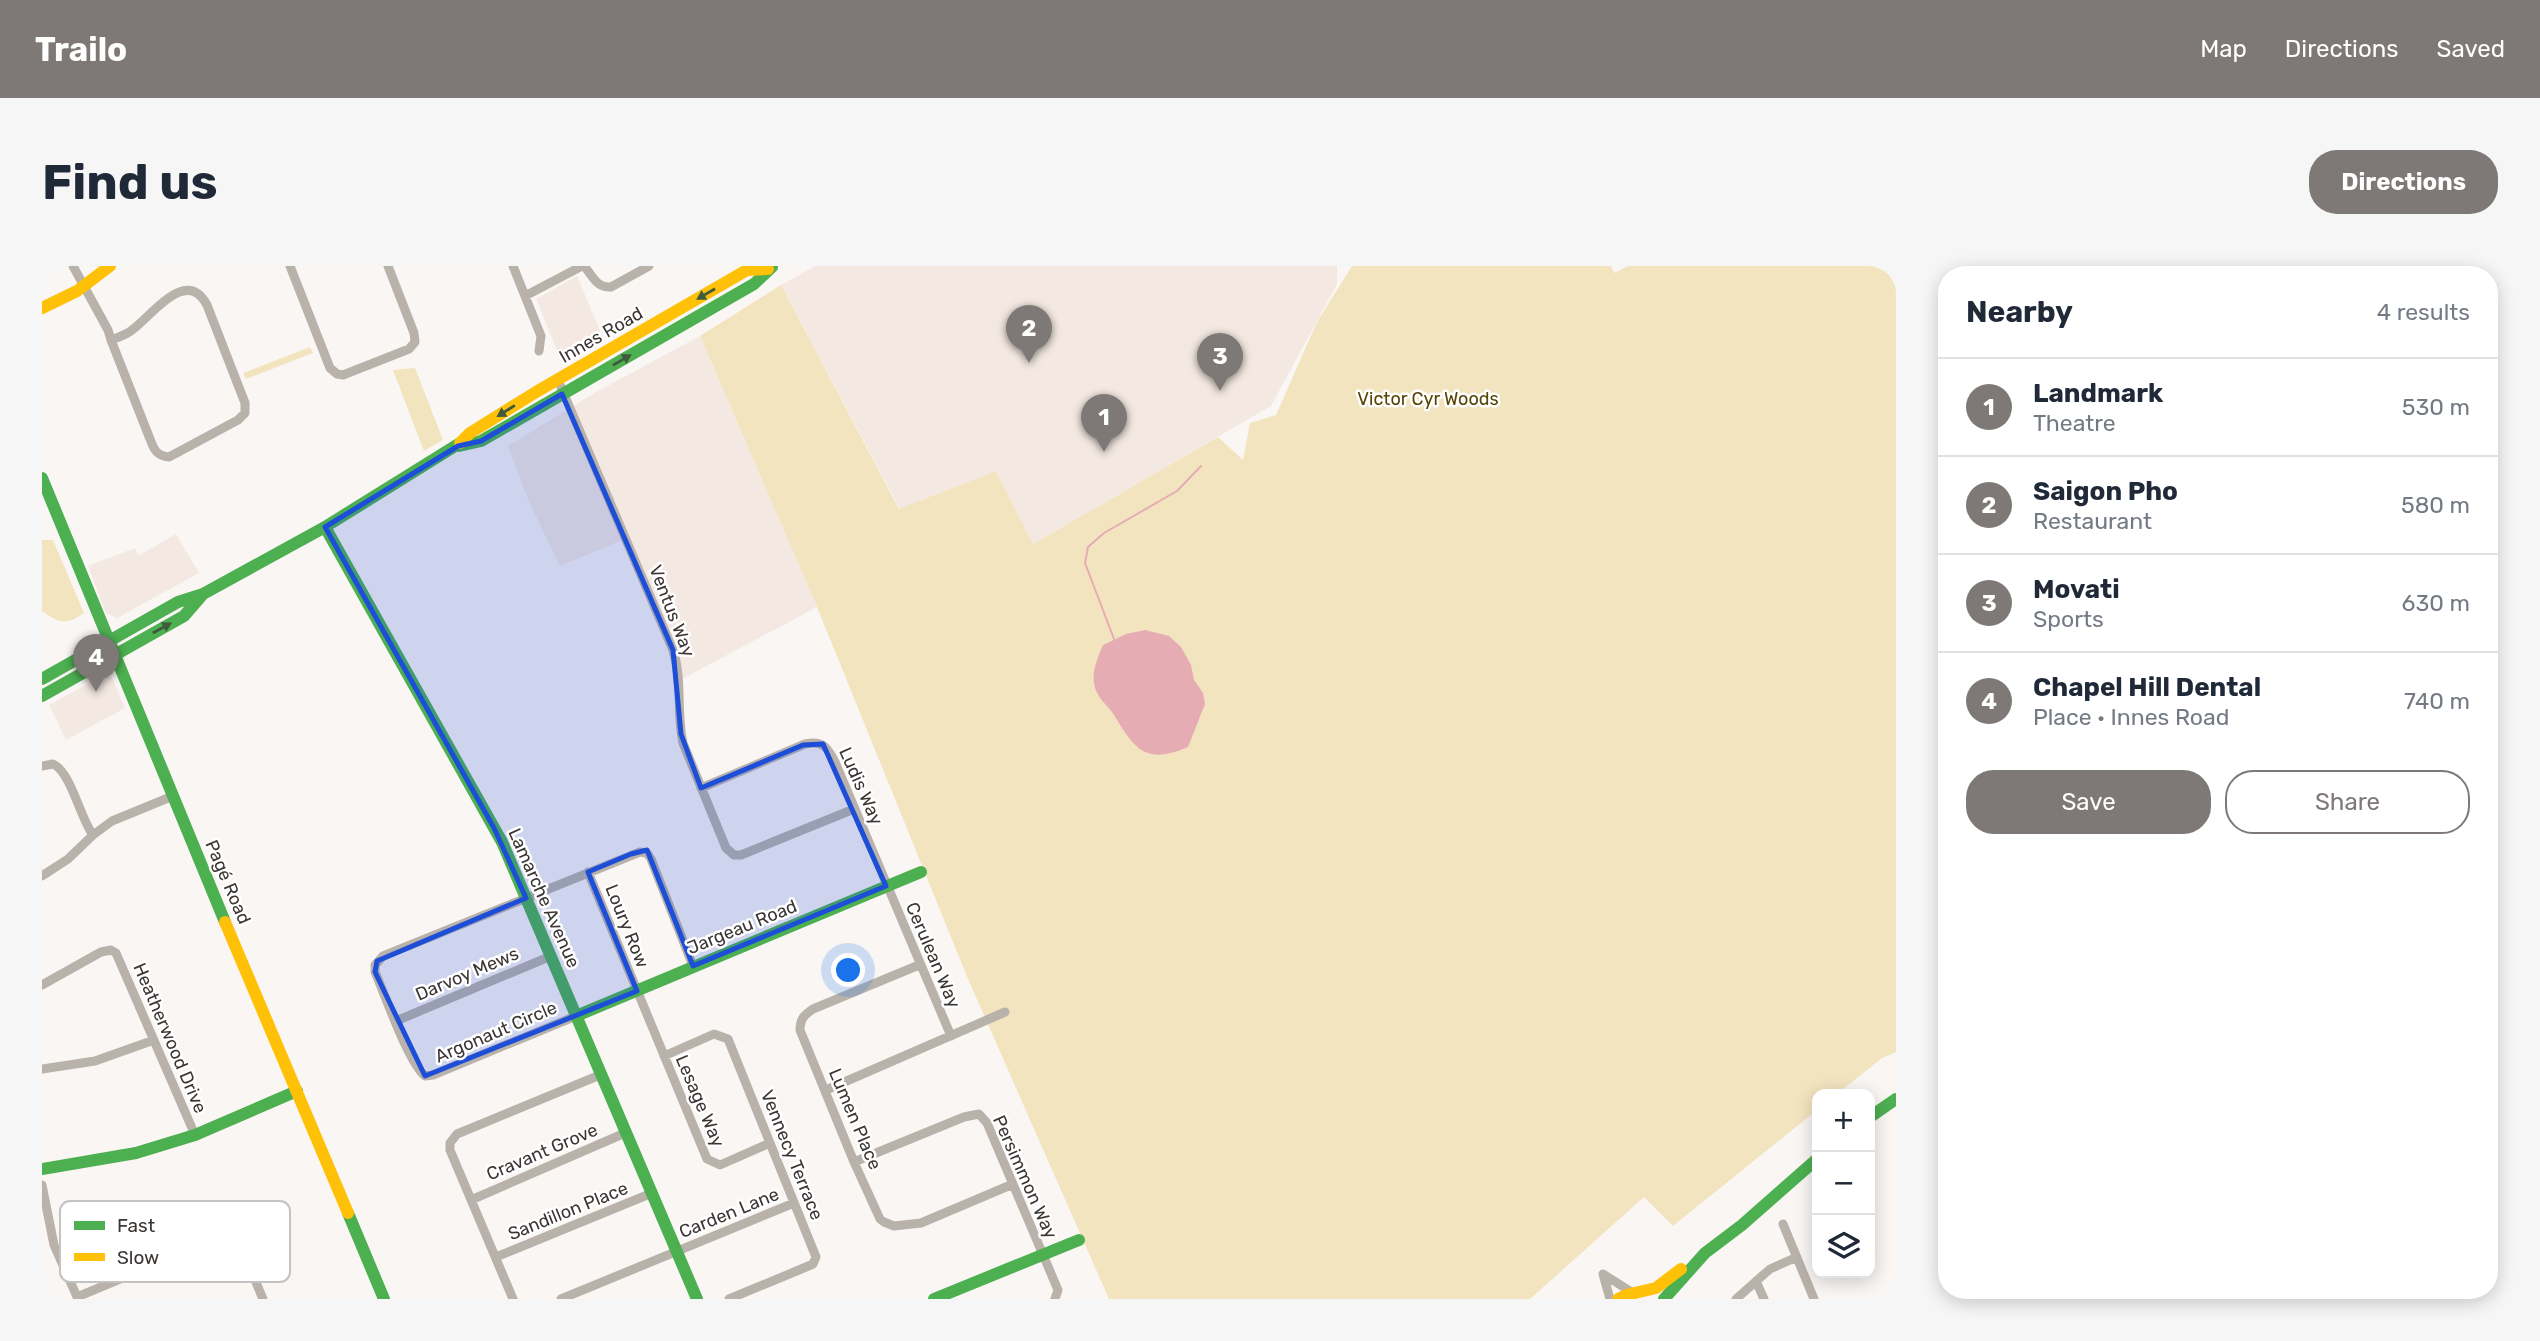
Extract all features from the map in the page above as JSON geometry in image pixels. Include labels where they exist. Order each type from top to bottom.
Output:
[{"type":"street","points":[[73,266],[111,340],[154,450],[161,456],[169,457],[238,420],[245,413],[245,404],[207,305],[196,291],[187,289],[179,292],[157,307],[133,330],[111,340]]},
{"type":"street","points":[[42,308],[84,287],[110,266]]},
{"type":"street","points":[[290,266],[330,368],[343,375],[409,349],[415,342],[388,266]]},
{"type":"street","points":[[513,266],[541,337],[539,351]]},
{"type":"street","points":[[525,296],[583,266],[596,283],[606,288],[649,266]]},
{"type":"street","name":"Innes Road","points":[[42,678],[178,602],[203,594],[325,527],[458,446],[470,433],[747,270],[771,267]]},
{"type":"street","name":"Innes Road","points":[[458,446],[481,441],[754,285],[771,267]]},
{"type":"street","name":"Ventus Way","points":[[558,380],[673,650],[680,682],[682,737],[725,846],[736,856],[748,853],[854,810]]},
{"type":"street","name":"Pagé Road","points":[[42,478],[108,642],[384,1299]]},
{"type":"street","name":"Lamarche Avenue","points":[[325,527],[494,828],[696,1299]]},
{"type":"street","name":"Innes Road","points":[[42,696],[184,616],[203,594]]},
{"type":"street","name":"Ludis Way","points":[[701,788],[803,745],[817,742],[823,744],[829,751],[886,886]]},
{"type":"street","points":[[42,766],[53,764],[63,771],[86,826],[93,835]]},
{"type":"street","points":[[42,876],[68,859],[112,821],[173,796]]},
{"type":"street","points":[[526,898],[631,854],[646,853],[693,966]]},
{"type":"street","name":"Loury Row","points":[[588,872],[637,991]]},
{"type":"street","name":"Jargeau Road","points":[[576,1016],[921,872]]},
{"type":"street","name":"Cerulean Way","points":[[886,886],[951,1036]]},
{"type":"street","name":"Argonaut Circle","points":[[526,898],[383,956],[374,965],[376,972],[419,1072],[425,1076],[433,1076],[576,1016]]},
{"type":"street","name":"Heatherwood Drive","points":[[42,985],[101,951],[111,950],[120,958],[195,1135]]},
{"type":"street","name":"Darvoy Mews","points":[[397,1021],[551,956]]},
{"type":"street","name":"Lumen Place","points":[[919,965],[813,1009],[802,1018],[800,1030],[855,1162],[880,1219],[894,1226],[921,1223],[1013,1184]]},
{"type":"street","name":"Lesage Way","points":[[637,991],[707,1159],[720,1165],[771,1143]]},
{"type":"street","points":[[825,1090],[1005,1012]]},
{"type":"street","name":"Vennecy Terrace","points":[[664,1056],[714,1034],[729,1039],[814,1249],[816,1257],[813,1264],[729,1299]]},
{"type":"street","points":[[42,1069],[95,1061],[154,1040]]},
{"type":"street","points":[[513,1299],[450,1150],[450,1143],[453,1137],[600,1075]]},
{"type":"street","points":[[42,1168],[135,1153],[195,1135],[297,1091]]},
{"type":"street","points":[[1875,1113],[1896,1099]]},
{"type":"street","name":"Persimmon Way","points":[[855,1162],[964,1117],[979,1115],[987,1123],[1058,1290],[1055,1299]]},
{"type":"street","name":"Cravant Grove","points":[[471,1200],[625,1133]]},
{"type":"street","points":[[1618,1299],[1659,1287],[1742,1225],[1812,1163]]},
{"type":"street","points":[[42,1185],[54,1245],[60,1259]]},
{"type":"street","name":"Sandillon Place","points":[[496,1257],[652,1193]]},
{"type":"street","name":"Carden Lane","points":[[561,1299],[794,1203]]},
{"type":"street","points":[[1783,1224],[1814,1299]]},
{"type":"street","points":[[934,1299],[1079,1240]]},
{"type":"street","points":[[1664,1299],[1705,1253]]},
{"type":"street","points":[[1736,1299],[1773,1267],[1797,1256]]},
{"type":"street","points":[[1609,1299],[1603,1275],[1639,1295]]},
{"type":"street","points":[[1756,1281],[1763,1299]]},
{"type":"street","points":[[77,1298],[115,1282]]},
{"type":"street","points":[[257,1282],[264,1299]]},
{"type":"highlighted area","points":[[562,394],[673,650],[681,734],[701,788],[803,745],[823,744],[886,886],[693,966],[647,850],[631,854],[588,872],[637,991],[425,1076],[375,972],[377,961],[526,898],[494,828],[325,527],[458,446],[481,441]]},
{"type":"shaded area","points":[[815,266],[1337,266],[1337,284],[1271,406],[1033,544],[996,472],[900,509],[781,285]]},
{"type":"shaded area","points":[[577,276],[604,340],[562,363],[536,299]]},
{"type":"shaded area","points":[[700,336],[817,607],[675,683],[668,650],[622,540],[560,566],[529,502],[508,446],[596,392]]},
{"type":"shaded area","points":[[176,534],[199,573],[117,618],[106,613],[88,566],[135,548],[138,556]]},
{"type":"shaded area","points":[[1145,630],[1169,636],[1181,647],[1191,665],[1194,680],[1203,693],[1205,704],[1188,747],[1162,755],[1143,751],[1136,745],[1099,697],[1094,683],[1097,659],[1103,645],[1126,634]]},
{"type":"shaded area","points":[[106,674],[112,678],[125,708],[66,740],[49,705]]},
{"type":"green space","name":"Victor Cyr Woods","points":[[1352,266],[1611,266],[1614,273],[1628,266],[1896,266],[1896,1052],[1882,1058],[1843,1089],[1812,1089],[1812,1114],[1673,1226],[1644,1197],[1530,1299],[1109,1299],[968,979],[817,607],[700,336],[781,285],[899,509],[996,471],[1033,544],[1218,437],[1243,460],[1250,423],[1276,415],[1317,322]]},
{"type":"green space","points":[[310,347],[313,353],[246,379],[243,373]]},
{"type":"green space","points":[[415,368],[443,440],[424,451],[393,370]]},
{"type":"green space","points":[[42,540],[53,540],[84,613],[72,620],[58,620],[42,611]]},
{"type":"waterway","points":[[1114,639],[1085,563],[1088,547],[1104,533],[1177,491],[1201,466]]},
{"type":"traffic: fast","points":[[459,446],[481,441],[754,284],[772,267]]},
{"type":"traffic: fast","points":[[42,679],[178,602],[203,594],[325,527],[460,443]]},
{"type":"traffic: fast","points":[[42,478],[225,922]]},
{"type":"traffic: fast","points":[[325,527],[502,842],[697,1299]]},
{"type":"traffic: fast","points":[[42,696],[184,616],[203,594]]},
{"type":"traffic: fast","points":[[576,1016],[921,872]]},
{"type":"traffic: fast","points":[[42,1169],[136,1153],[195,1135],[297,1091]]},
{"type":"traffic: fast","points":[[1875,1114],[1896,1099]]},
{"type":"traffic: fast","points":[[1664,1299],[1705,1253],[1742,1225],[1812,1163]]},
{"type":"traffic: fast","points":[[348,1213],[384,1299]]},
{"type":"traffic: fast","points":[[934,1299],[1079,1240]]},
{"type":"traffic: slow","points":[[42,308],[77,291],[110,266]]},
{"type":"traffic: slow","points":[[460,443],[470,433],[536,392],[747,270],[768,269]]},
{"type":"traffic: slow","points":[[225,922],[348,1213]]},
{"type":"traffic: slow","points":[[1618,1299],[1656,1288],[1681,1269]]},
{"type":"place","name":"Saigon Pho","points":[[1029,363]]},
{"type":"place","name":"Movati","points":[[1220,391]]},
{"type":"place","name":"Landmark","points":[[1104,452]]},
{"type":"place","name":"Chapel Hill Dental","points":[[96,692]]}]
